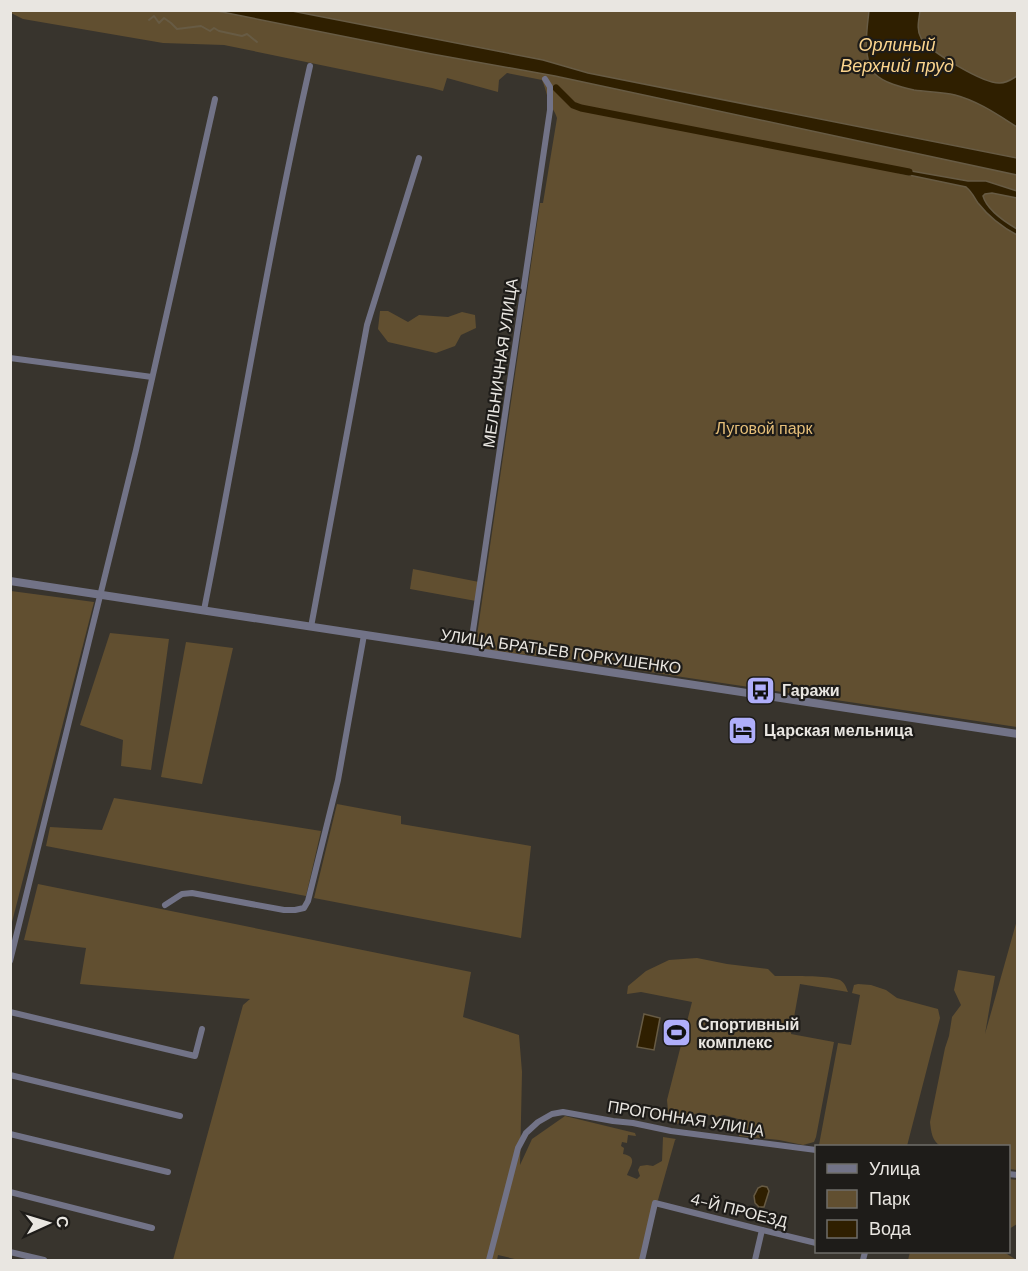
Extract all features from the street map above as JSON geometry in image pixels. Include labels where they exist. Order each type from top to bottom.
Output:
[{"type":"street","points":[[204,610],[263,292],[310,66]]},
{"type":"street","name":"МЕЛЬНИЧНАЯ УЛИЦА","points":[[470,651],[550,110],[550,87],[545,79]]},
{"type":"street","points":[[10,961],[152,377],[215,99]]},
{"type":"street","points":[[311,627],[367,325],[419,158]]},
{"type":"street","points":[[10,358],[152,377]]},
{"type":"street","name":"УЛИЦА БРАТЬЕВ ГОРКУШЕНКО","points":[[10,581],[1017,734]]},
{"type":"street","points":[[165,905],[182,894],[192,893],[284,910],[304,908],[308,902],[338,780],[364,635]]},
{"type":"street","points":[[10,1012],[195,1056],[202,1029]]},
{"type":"street","points":[[10,1075],[180,1116]]},
{"type":"street","name":"ПРОГОННАЯ УЛИЦА","points":[[489,1260],[518,1148],[526,1133],[538,1122],[552,1114],[563,1112],[671,1131],[815,1150]]},
{"type":"street","points":[[10,1134],[168,1172]]},
{"type":"street","points":[[10,1192],[152,1228]]},
{"type":"street","name":"4-Й ПРОЕЗД","points":[[642,1260],[655,1203],[815,1242]]},
{"type":"street","points":[[755,1260],[762,1230]]},
{"type":"street","points":[[10,1252],[44,1260]]},
{"type":"green space","name":"Луговой парк","points":[[10,11],[1017,11],[1017,727],[562,659],[475,649],[540,203],[543,203],[557,118],[542,80],[507,73],[499,80],[498,92],[447,78],[443,91],[224,45],[163,43],[23,19]]},
{"type":"green space","points":[[380,311],[388,311],[408,322],[419,315],[448,317],[462,312],[475,315],[476,328],[461,335],[455,346],[436,353],[388,342],[378,329]]},
{"type":"green space","points":[[413,569],[479,582],[476,601],[410,589]]},
{"type":"green space","points":[[10,591],[94,602],[11,926]]},
{"type":"green space","points":[[110,633],[169,639],[151,770],[121,766],[123,740],[80,725]]},
{"type":"green space","points":[[186,642],[233,648],[202,784],[161,777]]},
{"type":"green space","points":[[114,798],[321,831],[306,896],[46,846],[50,827],[102,830]]},
{"type":"green space","points":[[337,804],[401,816],[401,824],[531,846],[521,938],[314,898]]},
{"type":"green space","points":[[38,884],[471,972],[463,1017],[519,1035],[522,1072],[520,1165],[532,1139],[565,1116],[635,1133],[636,1136],[628,1135],[627,1143],[622,1142],[621,1146],[624,1148],[623,1154],[632,1159],[627,1175],[637,1179],[640,1176],[638,1170],[640,1166],[653,1166],[662,1161],[663,1137],[676,1139],[641,1260],[519,1260],[498,1255],[497,1260],[173,1260],[243,1005],[250,999],[80,984],[86,948],[24,940]]},
{"type":"green space","points":[[1017,920],[1017,1170],[1010,1169],[1010,1145],[940,1145],[932,1132],[930,1122],[952,1017],[961,1005],[954,990],[958,970],[995,976],[985,1034]]},
{"type":"green space","points":[[697,958],[768,969],[775,976],[835,978],[844,984],[848,992],[800,984],[791,1034],[834,1042],[814,1142],[803,1145],[739,1136],[742,1120],[724,1115],[716,1117],[700,1113],[689,1115],[682,1123],[669,1122],[667,1100],[692,1002],[641,992],[627,994],[628,986],[646,971],[669,960]]},
{"type":"green space","points":[[854,985],[871,985],[886,990],[897,998],[938,1009],[940,1018],[907,1145],[819,1145],[838,1043],[851,1045],[860,995],[852,993]]},
{"type":"green space","points":[[1010,1179],[1018,1180],[1017,1224],[1010,1228]]},
{"type":"green space","points":[[910,1253],[1006,1253],[1015,1259],[1014,1260],[908,1260]]},
{"type":"water","points":[[217,11],[292,11],[543,60],[588,73],[1017,158],[1017,175],[555,76]]},
{"type":"water","name":"Орлиный Верхний пруд","points":[[869,11],[920,11],[919,35],[926,44],[946,59],[992,82],[1005,82],[1017,76],[1017,127],[972,101],[950,94],[909,89],[883,80],[875,74],[868,61],[867,52]]},
{"type":"water","points":[[900,169],[968,181],[986,181],[1017,191],[1017,198],[992,193],[983,196],[992,211],[1017,229],[1017,235],[991,217],[966,187],[899,173]]},
{"type":"water","points":[[644,1014],[660,1018],[654,1050],[637,1047]]},
{"type":"water","points":[[767,1187],[769,1191],[764,1207],[759,1207],[755,1203],[754,1196],[758,1188]]},
{"type":"waterway","points":[[149,20],[154,16],[159,23],[164,18],[177,29],[201,26],[210,31],[214,28],[242,36],[247,34],[257,42]]},
{"type":"waterway","points":[[556,88],[573,105],[581,108],[909,172]]},
{"type":"place","name":"Гаражи","points":[[761,690]]},
{"type":"place","name":"Царская мельница","points":[[743,730]]},
{"type":"place","name":"Спортивный комплекс","points":[[677,1033]]}]
